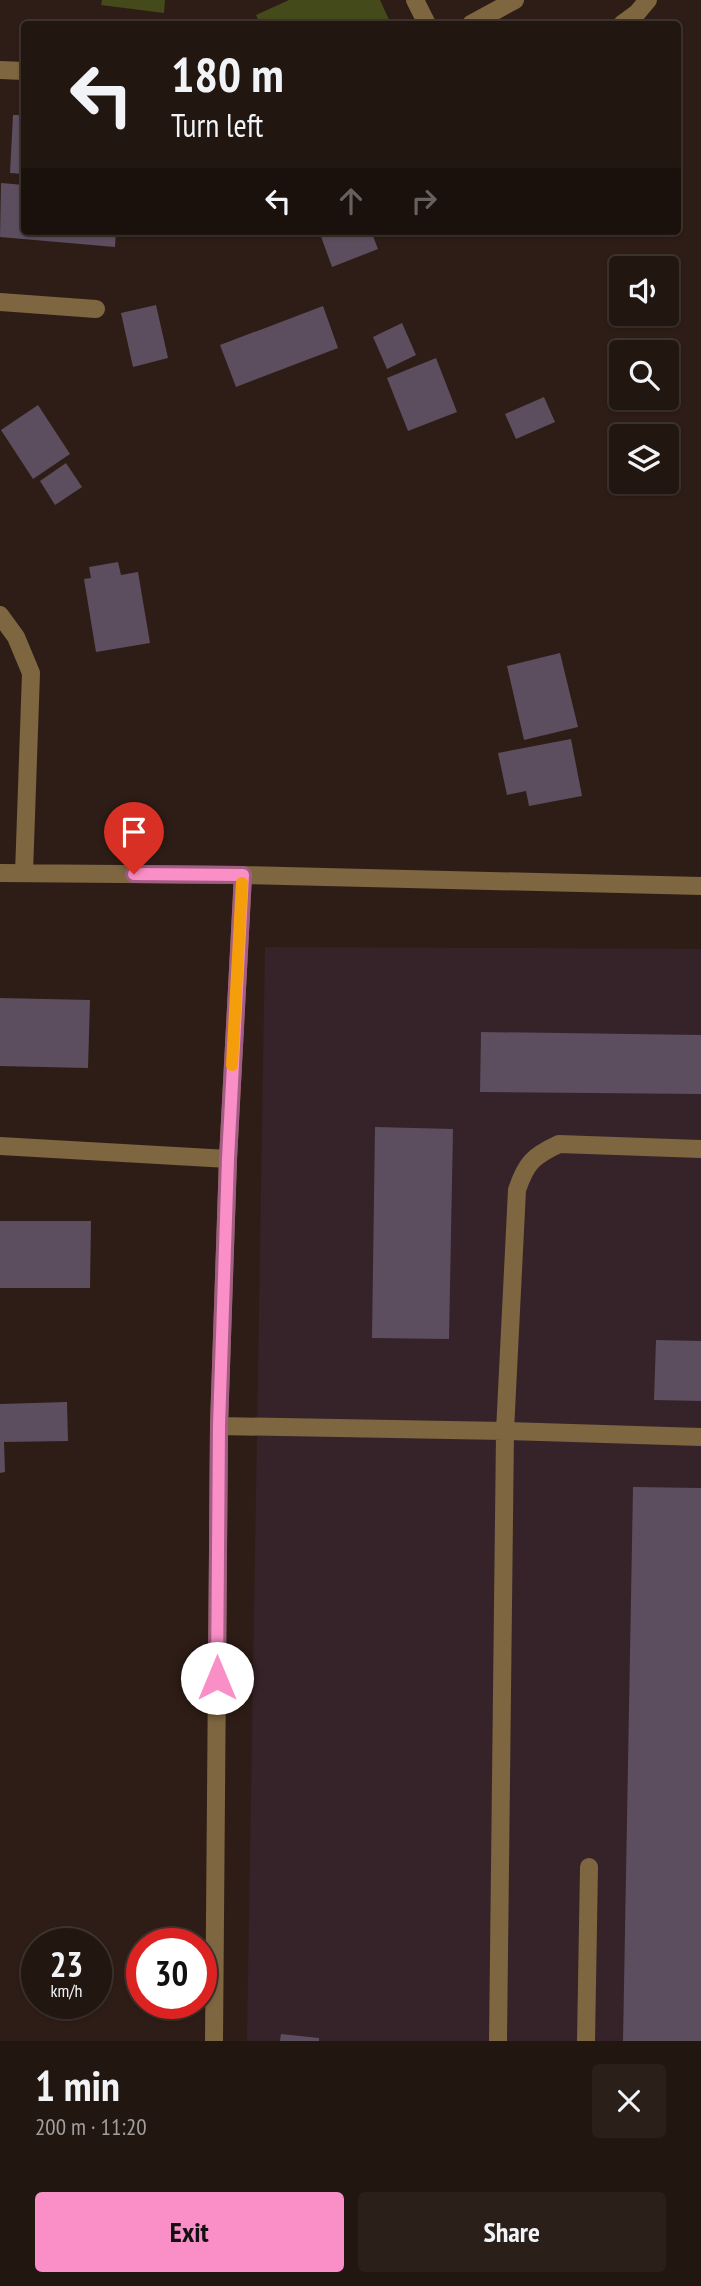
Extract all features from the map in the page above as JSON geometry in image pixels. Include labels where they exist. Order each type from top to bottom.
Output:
[{"type":"street","points":[[415,0],[426,21]]},
{"type":"street","points":[[476,21],[515,0]]},
{"type":"street","points":[[625,21],[648,0]]},
{"type":"street","points":[[0,70],[21,71]]},
{"type":"street","points":[[0,302],[96,309]]},
{"type":"street","points":[[0,615],[16,637],[32,673],[24,873]]},
{"type":"street","points":[[0,873],[243,875],[701,886]]},
{"type":"street","points":[[214,2041],[219,1426],[228,1159],[243,875]]},
{"type":"street","points":[[498,2041],[505,1431],[517,1190],[524,1168],[540,1153],[559,1144],[701,1149]]},
{"type":"street","points":[[0,1146],[228,1159]]},
{"type":"street","points":[[219,1426],[701,1437]]},
{"type":"street","points":[[586,2041],[589,1867]]},
{"type":"shaded area","points":[[265,947],[701,949],[701,2041],[247,2041]]},
{"type":"green space","points":[[102,0],[165,0],[164,13],[101,5]]},
{"type":"green space","points":[[289,0],[380,0],[390,21],[259,21],[256,15]]},
{"type":"building","points":[[13,115],[21,115],[21,174],[10,173]]},
{"type":"building","points":[[1,183],[21,185],[21,235],[116,235],[115,247],[0,237]]},
{"type":"building","points":[[320,235],[373,235],[378,249],[332,267]]},
{"type":"building","points":[[156,305],[168,358],[133,367],[121,313]]},
{"type":"building","points":[[323,306],[338,348],[236,387],[220,345]]},
{"type":"building","points":[[402,323],[416,355],[387,369],[373,337]]},
{"type":"building","points":[[436,358],[457,412],[408,431],[387,378]]},
{"type":"building","points":[[544,397],[555,422],[516,439],[505,414]]},
{"type":"building","points":[[38,405],[70,454],[33,479],[1,430]]},
{"type":"building","points":[[66,463],[82,487],[55,505],[40,481]]},
{"type":"building","points":[[118,562],[121,575],[138,572],[150,643],[96,652],[84,579],[91,578],[89,567]]},
{"type":"building","points":[[560,653],[578,727],[524,740],[507,666]]},
{"type":"building","points":[[571,739],[582,796],[529,806],[526,791],[507,795],[498,753]]},
{"type":"building","points":[[0,998],[90,1000],[88,1068],[0,1066]]},
{"type":"building","points":[[481,1032],[701,1035],[701,1094],[480,1092]]},
{"type":"building","points":[[375,1127],[453,1129],[449,1339],[372,1338]]},
{"type":"building","points":[[0,1221],[91,1221],[90,1288],[0,1288]]},
{"type":"building","points":[[656,1340],[701,1341],[701,1401],[654,1400]]},
{"type":"building","points":[[67,1402],[68,1441],[4,1442],[5,1472],[0,1473],[0,1404]]},
{"type":"building","points":[[633,1487],[701,1488],[701,2041],[623,2041]]},
{"type":"building","points":[[281,2034],[319,2038],[319,2041],[280,2041]]},
{"type":"slow traffic","points":[[232,1065],[242,883]]},
{"type":"route","points":[[134,874],[243,875],[228,1159],[219,1426],[217,1678]]}]
